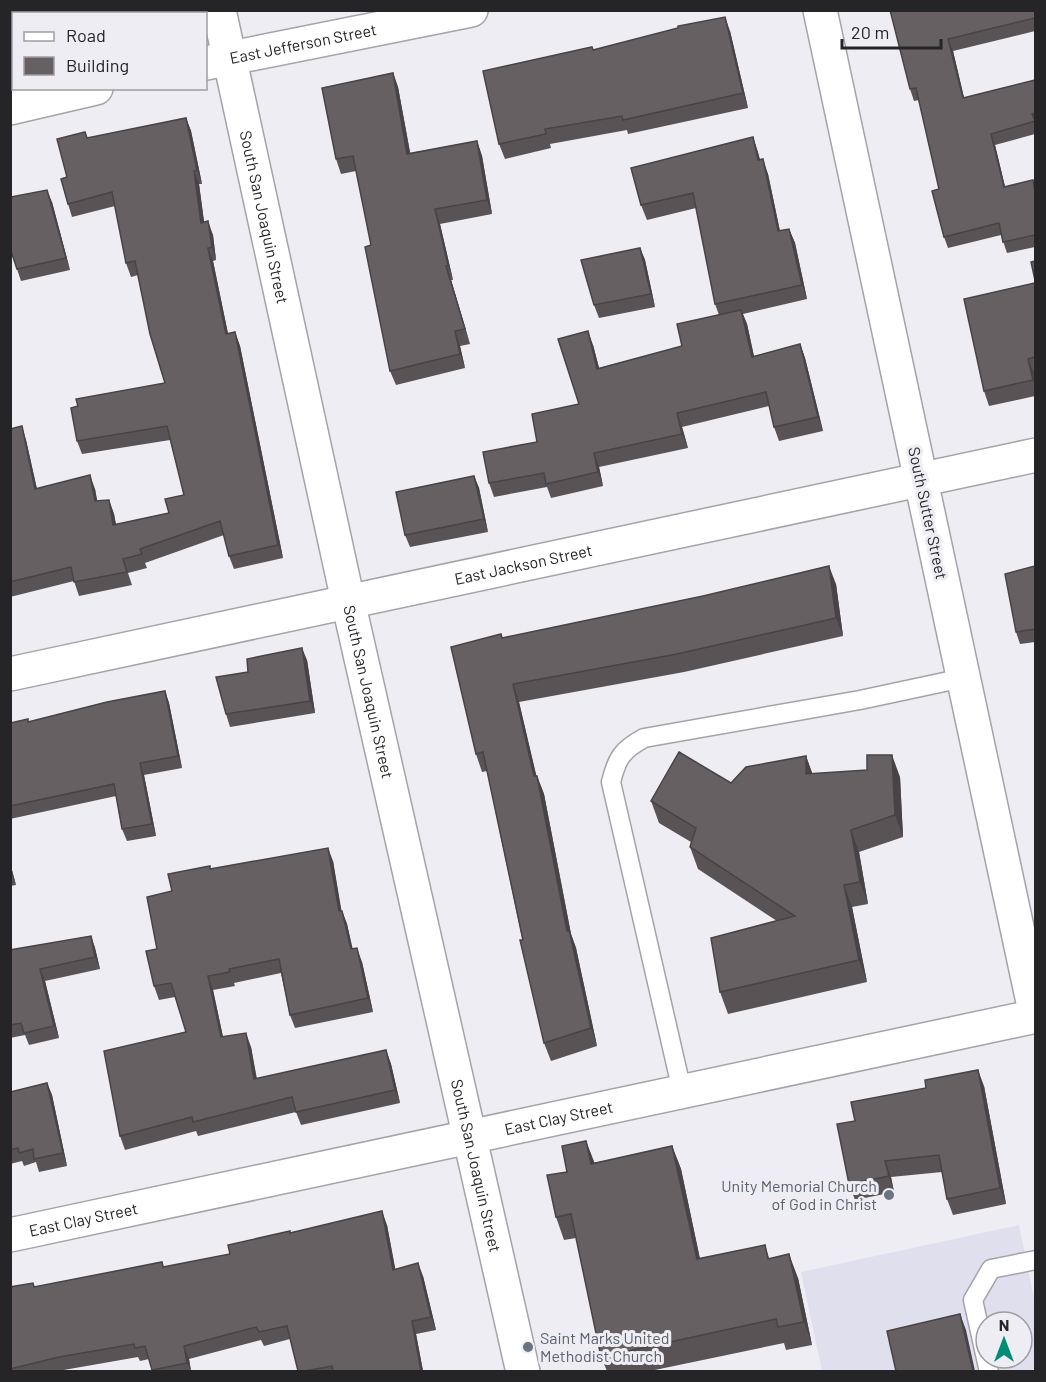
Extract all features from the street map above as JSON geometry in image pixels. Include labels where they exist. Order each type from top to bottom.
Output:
[{"type":"street","name":"South San Joaquin Street","points":[[219,10],[217,60],[348,601],[523,1371]]},
{"type":"street","name":"East Jefferson Street","points":[[217,60],[471,10]]},
{"type":"street","name":"South Sutter Street","points":[[820,10],[1035,1016]]},
{"type":"street","points":[[10,108],[87,90]]},
{"type":"street","name":"East Jackson Street","points":[[10,674],[1035,456]]},
{"type":"street","name":"East Clay Street","points":[[10,1235],[1035,1016]]},
{"type":"lane","points":[[682,1091],[611,782],[616,762],[628,746],[652,736],[860,700],[963,678]]},
{"type":"lane","points":[[989,1371],[973,1300],[991,1269],[1035,1260]]},
{"type":"shaded area","points":[[1019,1225],[1035,1303],[1035,1371],[822,1371],[801,1272]]},
{"type":"building","points":[[69,10],[141,10],[134,12],[70,12]]},
{"type":"building","points":[[890,10],[1035,10],[1035,18],[948,39],[963,98],[1035,80],[1035,113],[1032,114],[1035,121],[991,134],[1004,187],[1033,180],[1035,235],[1003,242],[999,223],[944,237],[932,191],[939,189],[916,88],[910,89]]},
{"type":"building","points":[[725,17],[743,93],[623,120],[622,116],[545,129],[546,134],[499,144],[483,71],[592,47],[593,50],[678,28],[678,26]]},
{"type":"building","points":[[393,73],[407,154],[477,141],[487,200],[435,209],[448,265],[446,266],[465,329],[455,331],[460,354],[390,371],[365,247],[371,245],[353,156],[336,159],[322,88]]},
{"type":"building","points":[[186,118],[197,170],[194,171],[201,223],[208,221],[212,247],[208,248],[226,334],[235,332],[278,545],[229,556],[220,521],[140,549],[142,554],[123,559],[127,572],[74,582],[71,567],[10,582],[10,429],[22,426],[35,489],[90,475],[95,501],[109,500],[113,525],[169,513],[165,499],[184,495],[167,426],[77,441],[71,408],[78,406],[76,399],[165,383],[150,334],[135,261],[126,263],[112,192],[68,204],[61,179],[67,177],[57,139],[85,132],[87,138]]},
{"type":"building","points":[[753,137],[758,160],[763,159],[778,231],[789,229],[802,285],[715,304],[693,193],[641,205],[631,168]]},
{"type":"building","points":[[47,190],[66,258],[17,269],[10,248],[10,195],[11,197]]},
{"type":"building","points":[[640,248],[651,294],[594,305],[581,260]]},
{"type":"building","points":[[1035,261],[1035,280],[1031,262]]},
{"type":"building","points":[[1035,283],[1035,357],[1028,359],[1033,380],[984,391],[964,299]]},
{"type":"building","points":[[741,310],[752,357],[800,344],[818,417],[774,427],[766,392],[677,413],[682,434],[594,453],[598,472],[546,484],[544,473],[489,483],[483,452],[537,442],[532,414],[579,404],[558,339],[588,331],[597,369],[682,346],[677,324]]},
{"type":"building","points":[[474,476],[484,519],[405,535],[396,492]]},
{"type":"building","points":[[829,566],[836,618],[677,654],[513,684],[534,776],[537,776],[567,931],[569,930],[591,1028],[544,1043],[520,940],[523,940],[483,752],[476,754],[451,647],[501,634],[502,638],[703,596]]},
{"type":"building","points":[[1035,566],[1035,629],[1016,632],[1005,574]]},
{"type":"building","points":[[302,648],[310,701],[226,714],[216,677],[248,672],[247,659]]},
{"type":"building","points":[[165,691],[178,756],[140,763],[152,824],[122,829],[114,784],[10,806],[10,723],[28,719],[28,722],[107,702]]},
{"type":"building","points":[[679,752],[731,783],[746,767],[806,756],[806,774],[867,770],[867,755],[892,755],[895,815],[851,830],[860,882],[844,885],[859,960],[720,992],[711,938],[795,916],[690,847],[696,828],[651,801]]},
{"type":"building","points":[[328,848],[339,911],[342,911],[351,949],[357,948],[368,998],[290,1015],[279,959],[229,969],[230,972],[208,976],[221,1037],[246,1033],[254,1079],[386,1050],[395,1090],[296,1112],[292,1097],[193,1122],[192,1117],[120,1136],[104,1051],[186,1032],[171,983],[154,986],[146,951],[157,949],[147,897],[172,891],[168,874],[210,866],[210,869]]},
{"type":"building","points":[[91,936],[95,957],[40,969],[54,1026],[24,1033],[21,1023],[10,1025],[10,950]]},
{"type":"building","points":[[978,1070],[1000,1188],[947,1199],[939,1155],[885,1161],[889,1176],[849,1184],[837,1124],[855,1121],[851,1102],[926,1088],[925,1080]]},
{"type":"building","points":[[47,1083],[63,1153],[34,1159],[33,1149],[19,1153],[18,1148],[10,1150],[10,1092]]},
{"type":"building","points":[[586,1141],[591,1164],[672,1146],[697,1259],[765,1245],[768,1259],[789,1254],[804,1322],[778,1327],[776,1319],[601,1357],[571,1214],[556,1217],[547,1175],[567,1172],[562,1146]]},
{"type":"building","points":[[382,1211],[393,1270],[418,1263],[431,1317],[412,1321],[421,1371],[333,1371],[332,1366],[298,1371],[287,1326],[259,1332],[256,1327],[184,1346],[187,1363],[152,1370],[145,1346],[135,1348],[134,1344],[59,1357],[10,1369],[10,1287],[33,1283],[34,1287],[162,1262],[163,1267],[230,1254],[228,1245]]},
{"type":"building","points":[[960,1314],[973,1371],[896,1371],[887,1331]]},
{"type":"place","name":"Unity Memorial Church of God in Christ","points":[[889,1195]]},
{"type":"place","name":"Saint Marks United Methodist Church","points":[[528,1347]]}]
